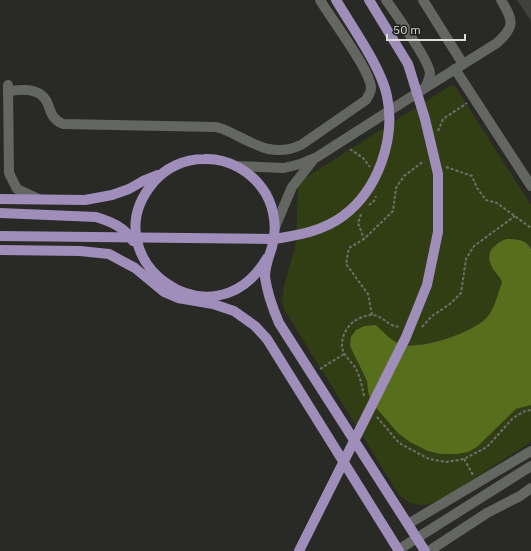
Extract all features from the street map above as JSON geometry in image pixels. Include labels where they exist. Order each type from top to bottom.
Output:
[{"type":"main road","points":[[0,236],[275,239],[313,231],[342,216],[355,206],[369,188],[382,162],[387,144],[389,109],[387,95],[368,52],[336,0]]},
{"type":"main road","points":[[299,551],[406,337],[427,284],[438,232],[438,174],[425,119],[408,64],[369,0]]},
{"type":"main road","points":[[0,199],[85,200],[112,195],[129,189],[183,162],[199,159],[216,159],[236,166],[250,175],[261,187],[271,206],[275,227],[274,238],[267,258],[265,276],[273,309],[279,323],[425,551]]},
{"type":"main road","points":[[144,260],[137,240],[137,218],[143,198],[149,188],[164,172]]},
{"type":"main road","points":[[1,213],[96,217],[111,221],[127,232],[137,246],[144,260],[157,277],[178,298],[195,298],[228,293],[242,286],[255,276],[267,258]]},
{"type":"main road","points":[[0,250],[80,251],[109,254],[135,268],[164,292],[178,298],[212,304],[234,311],[255,326],[267,339],[399,551]]},
{"type":"main road","points":[[157,277],[170,286],[185,293],[206,296]]},
{"type":"street","points":[[39,199],[17,189],[9,173],[8,88],[40,94],[47,103],[51,116],[54,120],[63,124],[216,127],[264,148],[281,151],[290,150],[301,145],[366,100],[371,89],[370,82],[363,67],[320,0]]},
{"type":"street","points":[[386,0],[425,60],[430,72],[425,88]]},
{"type":"street","points":[[423,0],[475,99],[531,186]]},
{"type":"street","points":[[236,166],[284,168],[300,164],[317,157],[497,42],[507,34],[511,21],[510,15],[501,0]]},
{"type":"street","points":[[275,227],[292,187],[304,170],[317,157]]},
{"type":"street","points":[[408,524],[531,451]]},
{"type":"street","points":[[399,551],[531,466]]},
{"type":"street","points":[[429,551],[487,513],[520,496],[531,488]]},
{"type":"path","points":[[436,133],[443,119],[475,99]]},
{"type":"path","points":[[372,315],[368,294],[346,264],[349,248],[364,239],[393,211],[396,188],[404,176],[424,161],[430,163]]},
{"type":"path","points":[[444,167],[472,176],[477,188],[486,200],[497,203],[531,228]]},
{"type":"path","points":[[420,328],[432,316],[450,304],[461,293],[466,259],[474,246],[515,216]]},
{"type":"path","points":[[366,402],[361,382],[354,366],[344,354],[342,340],[347,329],[355,321],[372,315],[381,318],[393,327],[406,328]]},
{"type":"path","points":[[312,374],[344,354]]},
{"type":"path","points":[[374,412],[399,443],[429,459],[446,462],[464,459],[487,447],[513,418],[531,410]]},
{"type":"path","points":[[464,459],[476,481]]},
{"type":"shaded area","points":[[450,86],[455,86],[531,205],[531,249],[529,245],[522,240],[508,239],[498,243],[491,250],[489,254],[492,268],[502,282],[493,308],[482,322],[447,339],[420,345],[400,344],[394,341],[376,325],[364,326],[356,330],[359,365],[367,381],[368,391],[377,409],[390,423],[468,452],[477,447],[516,409],[531,405],[531,442],[445,497],[433,503],[416,505],[405,500],[399,495],[284,309],[282,299],[284,286],[296,243],[298,188],[305,178]]},
{"type":"shaded area","points":[[506,239],[524,241],[531,249],[531,405],[516,409],[477,447],[468,452],[441,454],[428,451],[410,442],[398,433],[371,402],[367,381],[350,346],[351,337],[356,330],[364,326],[376,325],[397,343],[420,345],[447,339],[482,322],[493,308],[502,282],[490,264],[489,254],[493,247]]},
{"type":"building","points":[[517,0],[531,0],[531,21]]}]
